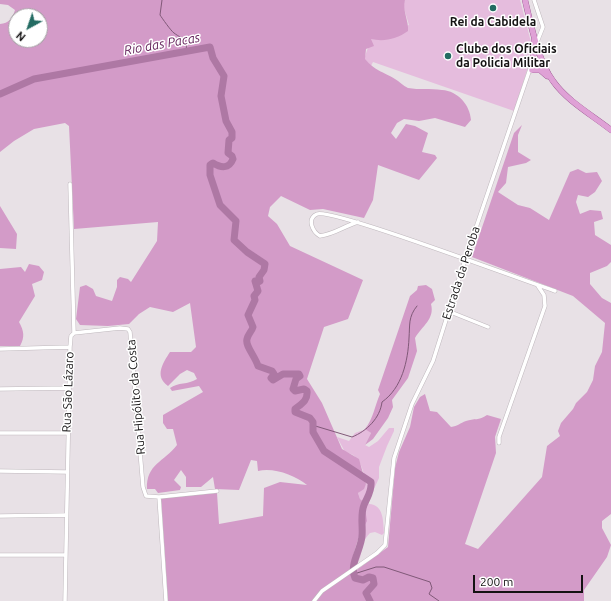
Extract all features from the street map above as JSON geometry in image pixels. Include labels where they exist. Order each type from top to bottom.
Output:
[{"type":"main road","points":[[525,0],[542,61],[548,75],[558,87]]},
{"type":"main road","points":[[531,22],[535,47],[532,63]]},
{"type":"main road","points":[[532,70],[542,71],[558,87],[611,130]]},
{"type":"street","points":[[534,0],[543,27],[537,42]]},
{"type":"street","points":[[532,63],[536,60],[542,61]]},
{"type":"street","points":[[527,77],[542,61]]},
{"type":"street","name":"Estrada da Peroba","points":[[314,601],[322,590],[377,553],[387,540],[387,514],[393,481],[392,469],[394,458],[412,404],[433,361],[448,311],[532,63]]},
{"type":"street","name":"Rua São Lázaro","points":[[65,601],[67,433],[70,347],[71,336],[74,334],[70,185]]},
{"type":"street","points":[[358,222],[348,225],[339,232],[320,236],[314,233],[311,225],[313,218],[317,214],[324,213],[358,222],[555,291]]},
{"type":"street","points":[[499,443],[499,437],[545,306],[544,295],[538,286]]},
{"type":"street","points":[[448,311],[488,327]]},
{"type":"street","name":"Rua Hipólito da Costa","points":[[74,334],[124,328],[130,332],[143,488],[146,496],[159,497]]},
{"type":"street","points":[[0,349],[70,347]]},
{"type":"street","points":[[0,389],[69,388]]},
{"type":"street","points":[[0,433],[67,433]]},
{"type":"street","points":[[0,472],[66,472]]},
{"type":"street","points":[[166,601],[159,497],[217,491]]},
{"type":"street","points":[[0,516],[65,515]]},
{"type":"street","points":[[0,555],[66,555]]},
{"type":"shaded area","points":[[0,0],[405,0],[404,8],[408,23],[408,31],[390,39],[371,39],[374,46],[366,49],[365,59],[375,68],[408,88],[438,89],[453,93],[466,104],[471,120],[465,127],[435,118],[419,121],[404,119],[397,123],[391,133],[396,139],[406,124],[415,126],[428,133],[422,152],[435,155],[437,158],[419,180],[378,165],[373,200],[364,218],[323,209],[310,210],[281,196],[270,207],[268,216],[277,224],[290,246],[363,280],[348,319],[324,327],[307,379],[322,403],[342,449],[359,459],[366,484],[364,489],[358,493],[360,499],[364,502],[367,521],[359,536],[353,556],[351,574],[388,547],[395,468],[399,452],[410,427],[414,407],[420,397],[425,394],[430,411],[437,412],[451,427],[487,415],[501,419],[495,437],[496,453],[465,544],[478,549],[542,477],[547,446],[560,436],[558,431],[561,423],[576,403],[587,392],[593,380],[595,366],[602,352],[605,323],[573,296],[472,257],[514,133],[522,125],[518,135],[518,152],[531,160],[526,163],[508,167],[506,183],[498,192],[518,205],[530,208],[549,220],[570,172],[578,169],[586,173],[597,172],[602,181],[595,192],[588,197],[578,195],[576,202],[580,214],[590,210],[601,211],[603,219],[594,222],[595,235],[611,245],[611,262],[607,266],[590,273],[590,284],[602,298],[611,303],[611,514],[602,521],[602,528],[611,545],[607,557],[584,590],[584,601],[168,601],[161,498],[217,493],[219,524],[263,516],[264,488],[280,482],[307,485],[290,475],[277,471],[258,471],[257,461],[251,460],[239,490],[215,489],[213,477],[201,487],[186,487],[186,477],[181,470],[174,480],[181,487],[180,490],[158,493],[155,489],[147,489],[149,474],[177,445],[173,429],[167,429],[163,423],[163,415],[203,392],[199,386],[172,391],[170,388],[173,386],[197,379],[194,373],[187,370],[180,374],[168,386],[161,378],[161,369],[170,352],[191,352],[196,347],[190,303],[173,312],[150,307],[139,314],[129,324],[108,326],[80,325],[76,319],[80,287],[86,285],[93,289],[96,296],[112,301],[117,287],[117,280],[120,277],[128,279],[131,282],[157,241],[158,222],[74,229],[69,126],[65,123],[34,129],[14,141],[0,152],[0,24],[8,22],[8,48],[48,48],[48,8],[12,8],[8,5],[0,4]]},
{"type":"shaded area","name":"Clube dos Oficiais da Policia Militar","points":[[405,0],[520,0],[532,46],[531,58],[514,111],[373,62],[371,66],[364,59],[371,39],[409,25],[403,5]]},
{"type":"shaded area","points":[[0,206],[17,234],[16,249],[0,248]]},
{"type":"shaded area","points":[[29,264],[39,266],[44,272],[42,280],[32,284],[35,296],[19,322],[23,334],[22,343],[20,346],[0,346],[0,269],[21,267],[25,272]]},
{"type":"shaded area","points":[[426,285],[432,289],[435,300],[431,304],[432,309],[430,318],[415,338],[417,351],[408,378],[392,400],[393,407],[388,418],[373,439],[365,445],[371,433],[365,429],[372,416],[380,394],[378,390],[410,296],[417,290],[418,286]]},
{"type":"shaded area","points":[[389,428],[394,428],[394,431],[379,467],[379,478],[368,502],[369,504],[378,507],[380,510],[383,519],[384,533],[382,535],[375,532],[370,533],[363,543],[359,561],[351,567],[359,536],[364,530],[366,513],[364,502],[360,499],[358,493],[366,484],[358,460],[355,456],[345,452],[337,437],[349,441],[355,433],[366,429],[371,433],[365,445],[369,447],[378,441]]},
{"type":"waterway","points":[[162,0],[160,15],[173,32],[185,40],[187,45],[185,53]]},
{"type":"waterway","name":"Rio das Pacas","points":[[0,94],[34,79],[210,47],[213,58],[224,76],[221,96],[226,121],[232,132],[232,138],[229,140],[228,153],[233,159],[229,165],[224,167],[213,163],[210,165],[210,175],[220,205],[236,221],[234,240],[247,252],[265,264],[264,270],[259,277],[260,281],[255,281],[258,291],[254,296],[255,300],[248,315],[253,327],[248,337],[247,345],[258,366],[272,371],[274,374],[271,378],[273,380],[283,374],[299,374],[300,376],[296,379],[293,389],[295,391],[304,389],[307,391],[307,394],[304,402],[295,409],[295,412],[310,418],[313,422],[313,432],[324,451],[371,482],[370,492],[363,509],[361,541],[353,568],[355,578],[363,580],[369,577],[373,578],[374,584],[366,593],[370,601]]},
{"type":"waterway","points":[[312,425],[352,437],[368,428],[376,419],[382,402],[395,389],[403,373],[407,356],[411,318],[417,306]]},
{"type":"waterway","points":[[354,574],[376,567],[384,567],[430,582],[432,588],[429,594],[439,601]]},
{"type":"place","name":"Rei da Cabidela","points":[[493,8]]},
{"type":"place","name":"Clube dos Oficiais da Policia Militar","points":[[448,56]]}]
